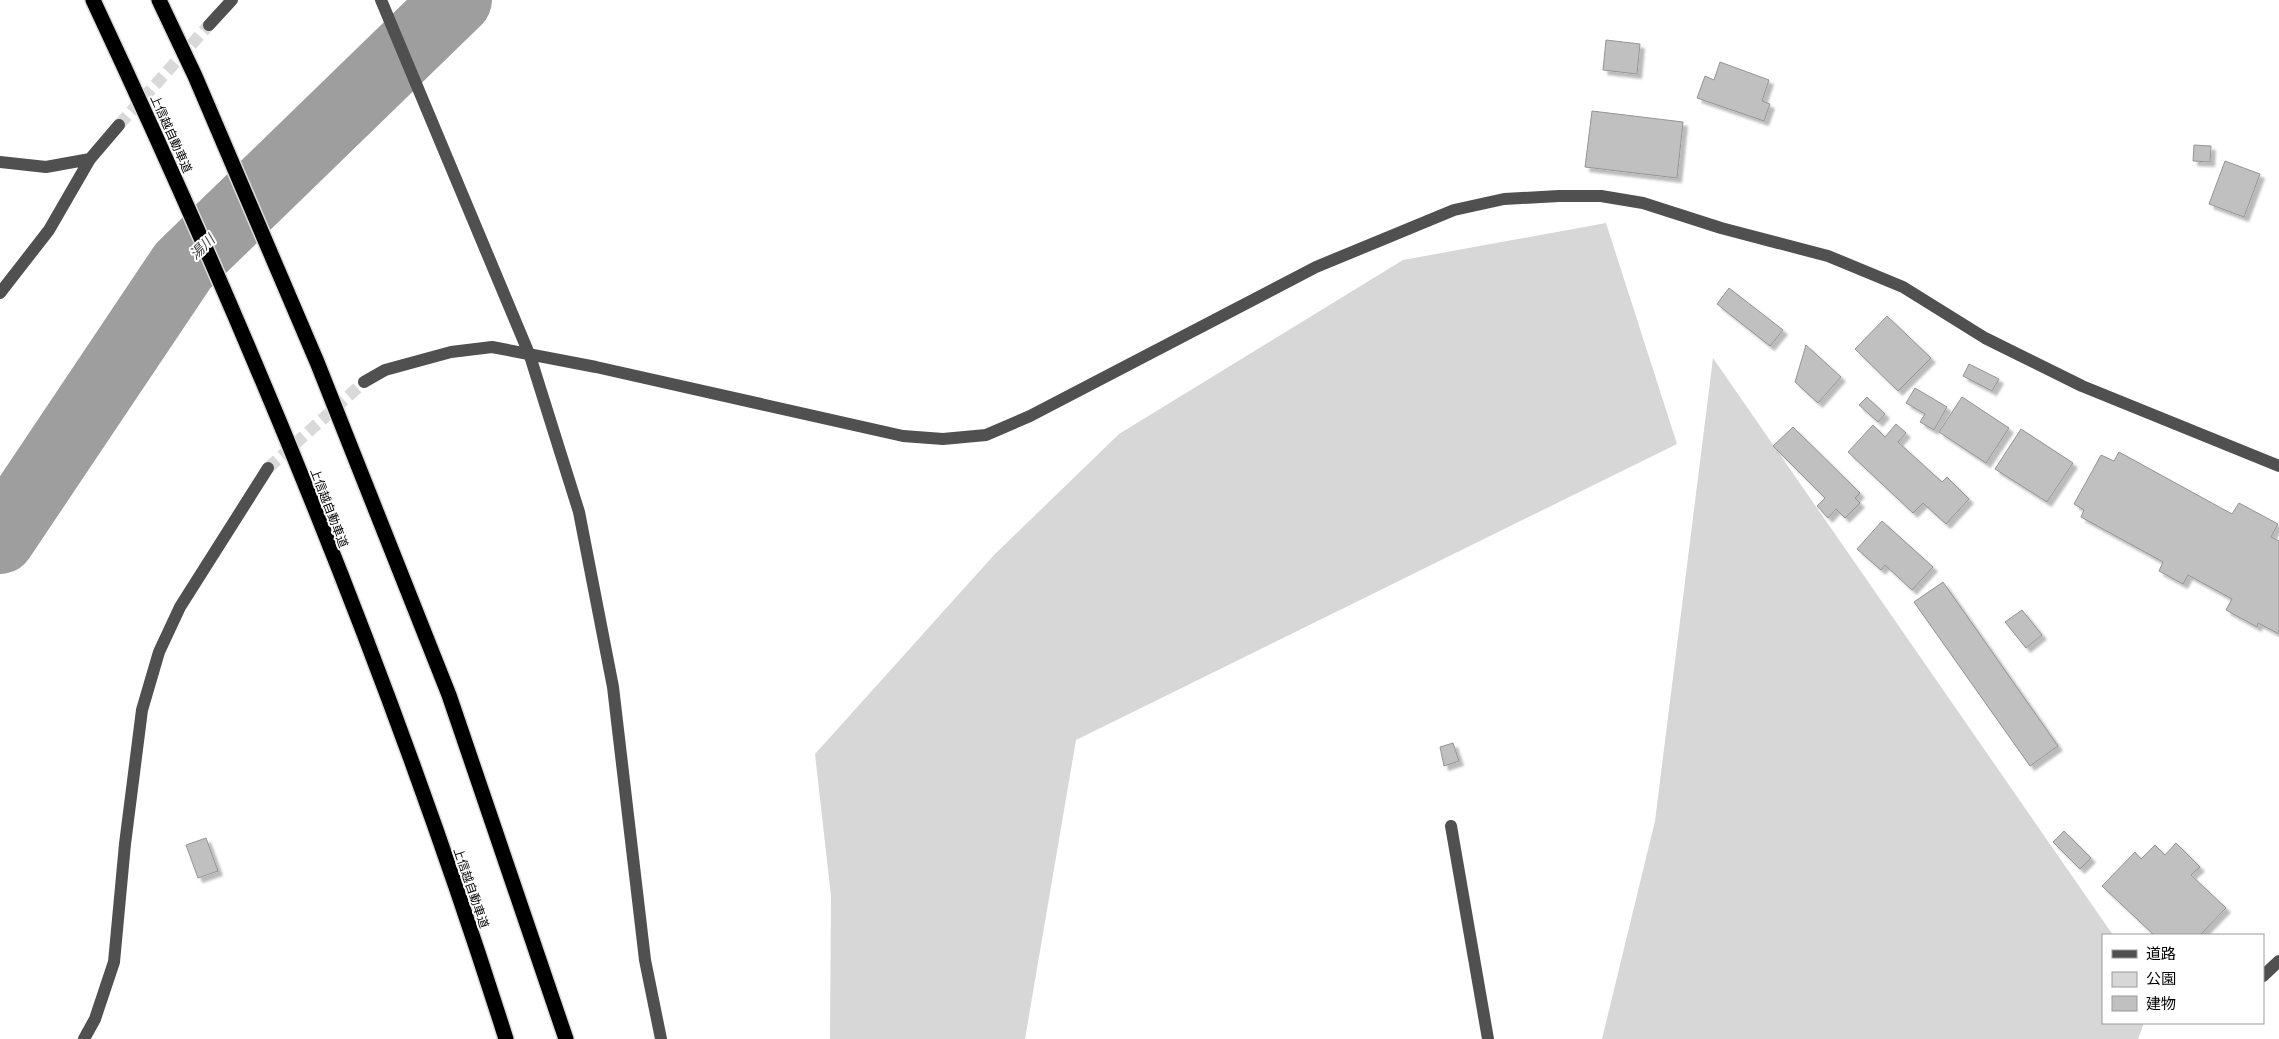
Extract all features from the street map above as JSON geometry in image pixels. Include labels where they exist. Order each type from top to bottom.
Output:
[{"type":"highway","name":"上信越自動車道","points":[[93,0],[155,133],[279,420],[396,720],[506,1039]]},
{"type":"highway","points":[[159,0],[195,76],[317,362],[449,696],[566,1039]]},
{"type":"street","points":[[209,25],[232,0]]},
{"type":"street","points":[[381,0],[530,356],[578,512],[613,687],[646,960],[661,1039]]},
{"type":"street","points":[[0,293],[49,230],[90,159],[119,125]]},
{"type":"street","points":[[0,162],[46,167],[90,159]]},
{"type":"street","points":[[364,382],[385,370],[451,352],[492,348],[596,367],[903,436],[944,439],[986,435],[1030,416],[1316,267],[1454,210],[1504,200],[1560,196],[1601,196],[1643,203],[1721,228],[1828,256],[1903,287],[1985,338],[2082,386],[2279,466]]},
{"type":"street","points":[[84,1039],[95,1018],[114,962],[125,844],[142,710],[159,652],[180,607],[268,468]]},
{"type":"street","points":[[1451,826],[1488,1039]]},
{"type":"street","points":[[2264,975],[2279,962]]},
{"type":"green space","points":[[1606,223],[1677,444],[1076,740],[1025,1039],[830,1039],[831,896],[815,754],[994,555],[1119,434],[1403,260]]},
{"type":"green space","points":[[1713,358],[2112,934],[2102,934],[2102,1024],[2144,1024],[2138,1039],[1602,1039],[1655,821]]},
{"type":"building","points":[[1606,40],[1640,44],[1637,74],[1603,70]]},
{"type":"building","points":[[1720,62],[1769,80],[1762,101],[1770,104],[1764,121],[1697,98],[1705,76],[1714,80]]},
{"type":"building","points":[[1592,111],[1683,122],[1677,178],[1585,167]]},
{"type":"building","points":[[2194,145],[2211,146],[2210,162],[2193,161]]},
{"type":"building","points":[[2225,161],[2260,174],[2244,217],[2209,204]]},
{"type":"building","points":[[1729,288],[1783,330],[1770,346],[1717,304]]},
{"type":"building","points":[[1887,316],[1931,358],[1898,391],[1855,349]]},
{"type":"building","points":[[1806,345],[1841,377],[1818,403],[1795,382]]},
{"type":"building","points":[[1969,364],[1999,379],[1992,391],[1963,376]]},
{"type":"building","points":[[1915,388],[1947,407],[1934,430],[1920,422],[1925,414],[1906,403]]},
{"type":"building","points":[[1867,397],[1885,414],[1878,422],[1859,405]]},
{"type":"building","points":[[1962,397],[2009,428],[1986,463],[1939,432]]},
{"type":"building","points":[[1896,424],[1906,433],[1898,442],[1942,482],[1947,477],[1969,499],[1946,524],[1923,503],[1913,513],[1848,452],[1873,425],[1885,437]]},
{"type":"building","points":[[1793,427],[1860,493],[1855,498],[1860,503],[1845,518],[1836,509],[1828,518],[1817,506],[1825,498],[1773,446]]},
{"type":"building","points":[[2021,429],[2073,463],[2047,502],[1995,469]]},
{"type":"building","points":[[2119,452],[2232,514],[2239,503],[2278,524],[2271,537],[2279,541],[2279,634],[2258,623],[2257,627],[2226,610],[2232,599],[2188,575],[2183,584],[2159,571],[2163,562],[2081,517],[2084,510],[2074,504],[2101,455],[2114,461]]},
{"type":"building","points":[[1882,521],[1933,567],[1912,590],[1885,565],[1881,570],[1857,549]]},
{"type":"building","points":[[1943,582],[2058,746],[2030,766],[1914,602]]},
{"type":"building","points":[[2022,610],[2042,635],[2026,648],[2005,622]]},
{"type":"building","points":[[1453,743],[1459,761],[1444,766],[1440,747]]},
{"type":"building","points":[[2064,831],[2091,858],[2080,869],[2053,842]]},
{"type":"building","points":[[206,838],[218,871],[198,878],[186,845]]},
{"type":"building","points":[[2176,843],[2200,867],[2191,875],[2226,908],[2201,934],[2153,934],[2102,886],[2135,852],[2141,859],[2155,845],[2165,855]]},
{"type":"waterway","name":"湯川","points":[[0,539],[183,266],[457,0]]},
{"type":"tunnel","points":[[119,125],[209,25]]},
{"type":"tunnel","points":[[268,468],[364,382]]}]
